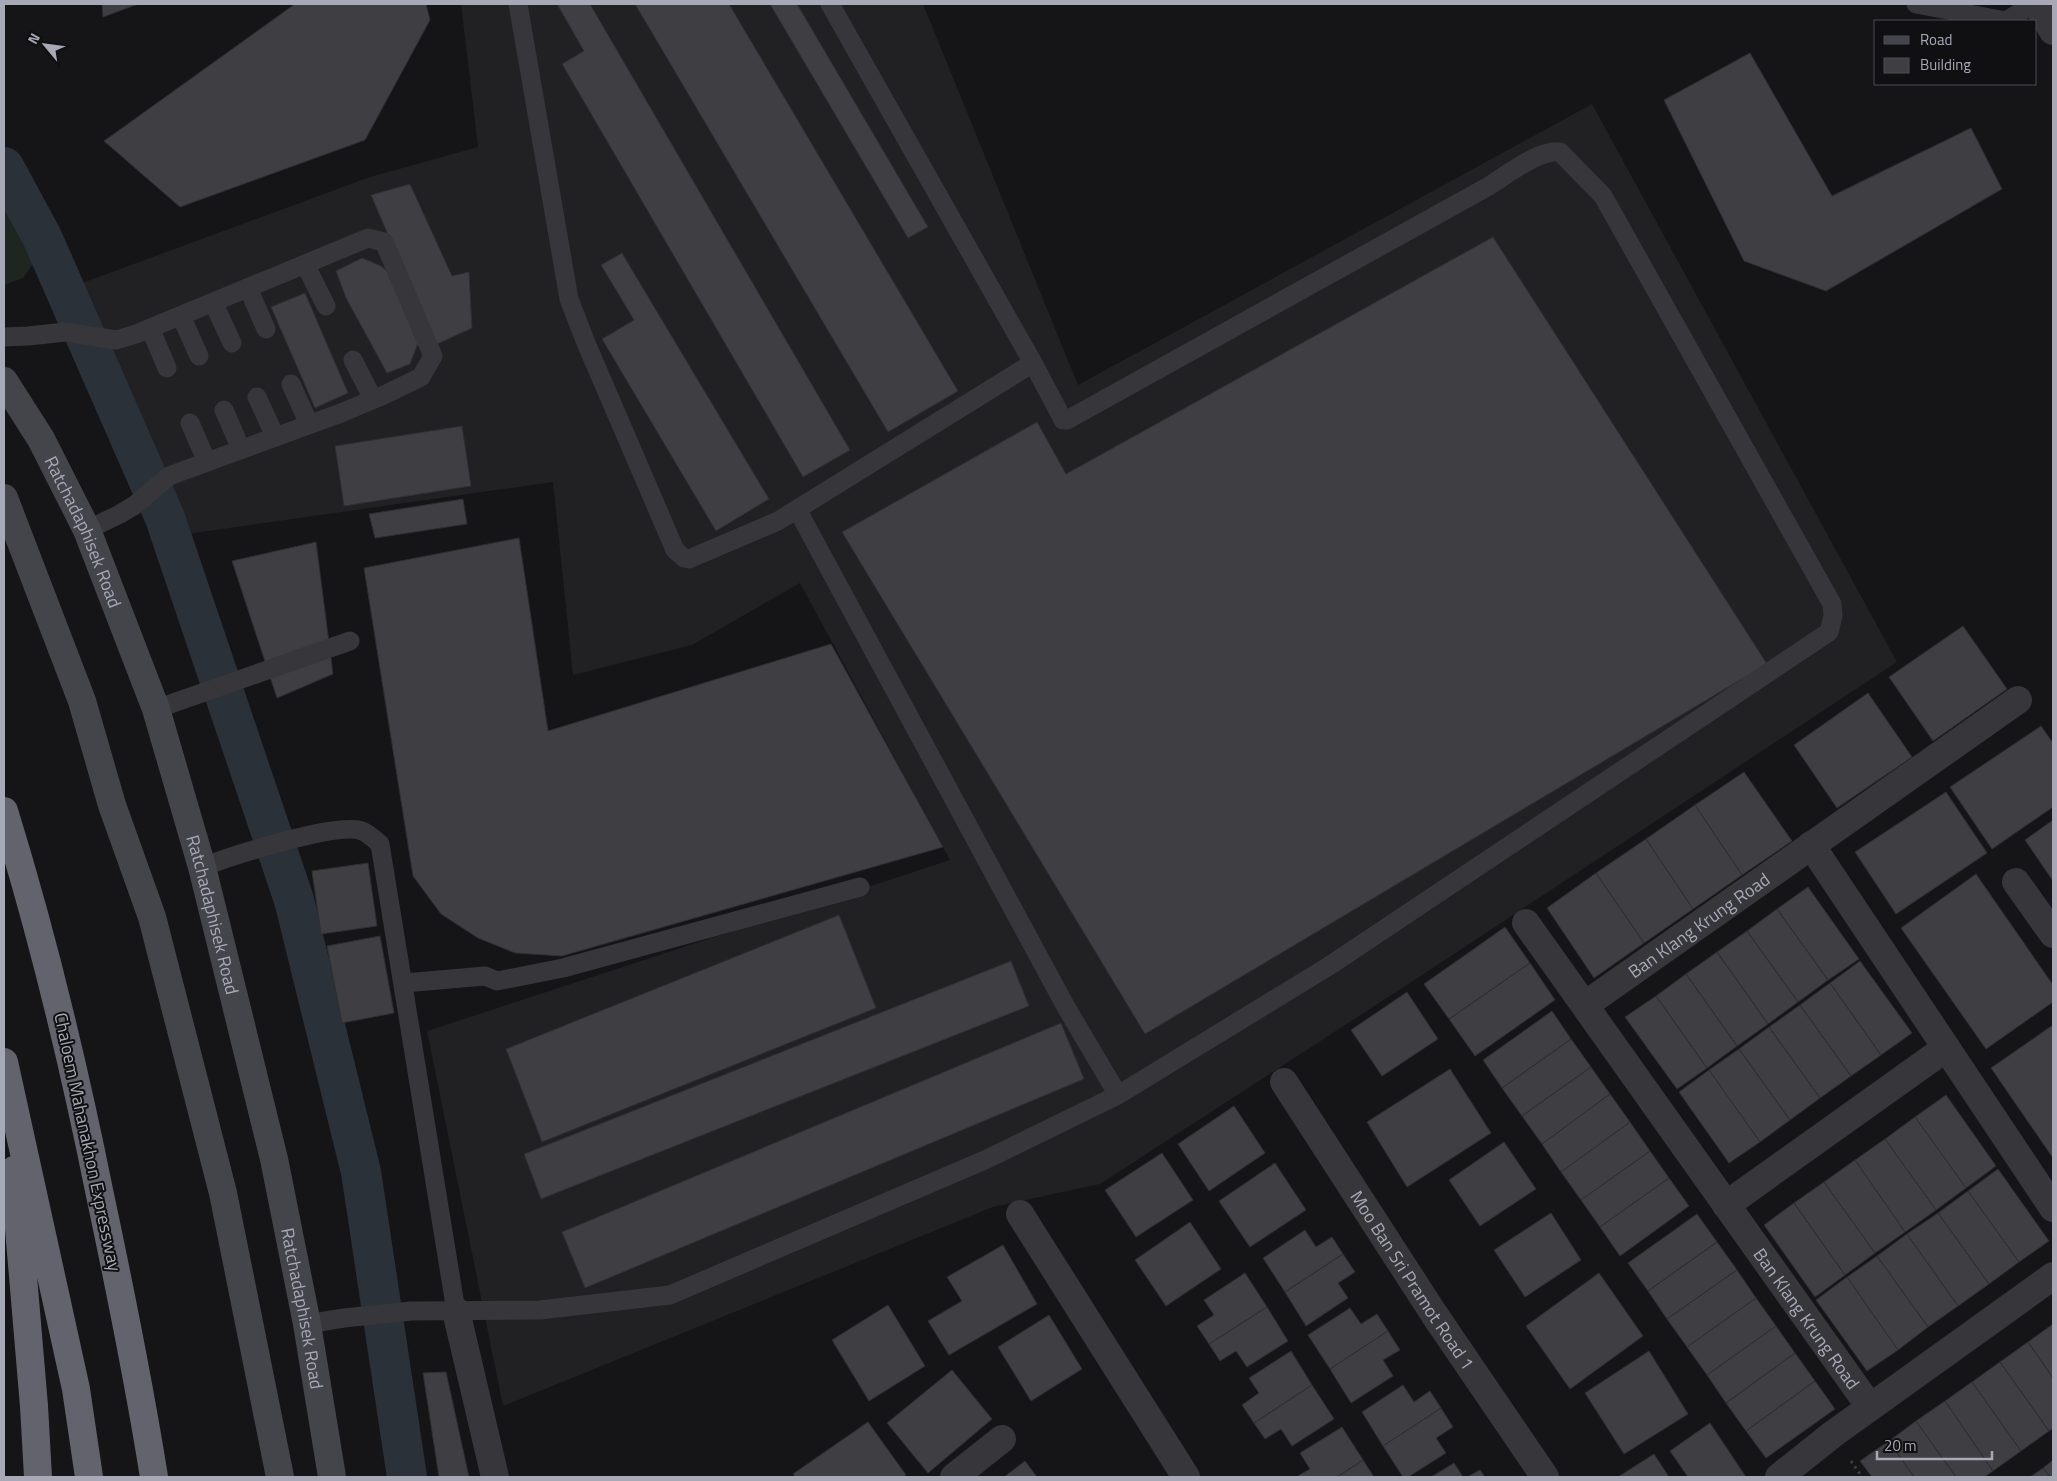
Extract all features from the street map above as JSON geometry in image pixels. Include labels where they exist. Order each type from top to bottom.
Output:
[{"type":"highway","name":"Chaloem Mahanakhon Expressway","points":[[4,811],[51,979],[85,1122],[139,1385],[154,1477]]},
{"type":"highway","points":[[5,1065],[34,1406],[38,1477]]},
{"type":"highway","points":[[5,1065],[76,1389],[89,1477]]},
{"type":"main road","name":"Ratchadaphisek Road","points":[[4,381],[41,439],[87,530],[156,709],[202,868],[274,1159],[307,1324],[332,1477]]},
{"type":"main road","points":[[4,498],[82,701],[112,805],[152,917],[223,1193],[280,1477]]},
{"type":"street","points":[[2037,4],[2053,31]]},
{"type":"street","name":"Ban Klang Krung Road","points":[[1584,1005],[2018,700]]},
{"type":"street","points":[[1811,845],[2053,1208]]},
{"type":"street","points":[[2016,882],[2053,934]]},
{"type":"street","name":"Ban Klang Krung Road","points":[[1526,923],[1870,1406]]},
{"type":"street","points":[[1726,1205],[1946,1048]]},
{"type":"street","name":"Moo Ban Sri Pramot Road 1","points":[[1284,1082],[1434,1314],[1545,1477]]},
{"type":"street","points":[[1020,1214],[1186,1477]]},
{"type":"street","name":"Ban Klang Krung Road","points":[[1779,1477],[1870,1406],[2053,1276]]},
{"type":"street","points":[[456,1311],[495,1477]]},
{"type":"street","points":[[954,1477],[1002,1439]]},
{"type":"lane","points":[[518,4],[569,299],[675,550],[684,558],[689,559],[778,521],[1033,363]]},
{"type":"lane","points":[[307,1324],[411,1311],[540,1310],[670,1296],[986,1159],[1118,1096],[1329,966],[1829,632],[1832,604],[1603,196],[1560,152],[1553,151],[1542,154],[1489,186],[1067,420],[1063,420],[1033,363],[830,4]]},
{"type":"lane","points":[[1916,4],[2001,20]]},
{"type":"lane","points":[[2008,20],[2032,4]]},
{"type":"lane","points":[[4,337],[66,332],[116,340],[181,316],[368,238],[384,242],[433,356],[421,377],[373,399],[169,476],[135,505],[87,530]]},
{"type":"lane","points":[[305,264],[326,306]]},
{"type":"lane","points":[[248,288],[266,329]]},
{"type":"lane","points":[[213,302],[232,342]]},
{"type":"lane","points":[[181,316],[199,356]]},
{"type":"lane","points":[[150,328],[167,368]]},
{"type":"lane","points":[[353,360],[373,399]]},
{"type":"lane","points":[[291,384],[309,424]]},
{"type":"lane","points":[[257,397],[275,436]]},
{"type":"lane","points":[[224,410],[242,449]]},
{"type":"lane","points":[[190,423],[207,462]]},
{"type":"lane","points":[[797,509],[1061,999],[1118,1096]]},
{"type":"lane","points":[[156,709],[350,641]]},
{"type":"lane","points":[[202,868],[243,852],[335,830],[361,830],[380,844],[456,1311]]},
{"type":"lane","points":[[404,983],[485,976],[497,981],[554,970],[860,886]]},
{"type":"shaded area","points":[[461,4],[923,4],[1078,385],[1592,104],[1897,662],[1413,981],[1100,1184],[993,1207],[503,1406],[427,1031],[950,860],[800,583],[692,645],[573,675],[553,482],[187,534],[74,286],[370,177],[478,147]]},
{"type":"shaded area","points":[[4,190],[39,255],[23,278],[4,285]]},
{"type":"building","points":[[102,4],[138,4],[103,17]]},
{"type":"building","points":[[295,4],[426,4],[430,20],[365,140],[180,207],[104,141]]},
{"type":"building","points":[[557,4],[590,4],[850,450],[803,477],[562,64],[584,51]]},
{"type":"building","points":[[635,4],[729,4],[958,391],[888,432]]},
{"type":"building","points":[[770,4],[797,4],[928,227],[908,238]]},
{"type":"building","points":[[1750,53],[1832,196],[1971,128],[2002,189],[1826,291],[1744,261],[1664,100]]},
{"type":"building","points":[[410,184],[452,276],[469,272],[472,328],[435,345],[371,195]]},
{"type":"building","points":[[1493,237],[1767,664],[1145,1034],[842,532],[1037,422],[1066,474]]},
{"type":"building","points":[[622,253],[769,499],[716,531],[602,339],[634,320],[601,265]]},
{"type":"building","points":[[362,258],[381,266],[395,278],[418,343],[410,364],[387,373],[346,298],[336,271]]},
{"type":"building","points":[[305,293],[348,393],[315,408],[271,307]]},
{"type":"building","points":[[462,426],[471,486],[344,506],[335,446]]},
{"type":"building","points":[[463,499],[467,524],[375,538],[369,514]]},
{"type":"building","points":[[519,538],[548,731],[831,644],[943,847],[562,956],[515,953],[478,938],[441,914],[413,876],[364,568]]},
{"type":"building","points":[[316,542],[333,674],[277,698],[232,561]]},
{"type":"building","points":[[1963,626],[2007,689],[1933,741],[1889,677]]},
{"type":"building","points":[[1868,693],[1912,757],[1837,808],[1794,745]]},
{"type":"building","points":[[2041,726],[2053,743],[2053,807],[1992,849],[1950,787]]},
{"type":"building","points":[[1744,772],[1792,841],[1742,875],[1695,805]]},
{"type":"building","points":[[1946,792],[1987,853],[1896,914],[1855,852]]},
{"type":"building","points":[[1695,805],[1742,875],[1693,909],[1646,839]]},
{"type":"building","points":[[2053,820],[2053,881],[2025,840]]},
{"type":"building","points":[[1646,839],[1693,909],[1644,943],[1596,873]]},
{"type":"building","points":[[368,863],[377,926],[321,934],[312,871]]},
{"type":"building","points":[[1596,873],[1644,943],[1594,978],[1547,908]]},
{"type":"building","points":[[1976,874],[2053,985],[2053,1002],[1986,1049],[1901,928]]},
{"type":"building","points":[[1808,887],[1859,959],[1828,980],[1777,909]]},
{"type":"building","points":[[1777,909],[1828,980],[1798,1002],[1747,931]]},
{"type":"building","points":[[839,915],[876,1008],[542,1142],[506,1049]]},
{"type":"building","points":[[1505,927],[1530,963],[1449,1019],[1424,984]]},
{"type":"building","points":[[1747,931],[1798,1002],[1768,1024],[1717,952]]},
{"type":"building","points":[[380,936],[394,1013],[342,1023],[327,946]]},
{"type":"building","points":[[1717,952],[1768,1024],[1737,1046],[1686,974]]},
{"type":"building","points":[[1011,961],[1029,1006],[541,1199],[524,1154]]},
{"type":"building","points":[[1860,961],[1912,1033],[1881,1055],[1830,983]]},
{"type":"building","points":[[1530,963],[1555,1000],[1475,1056],[1449,1019]]},
{"type":"building","points":[[1686,974],[1737,1046],[1707,1068],[1656,996]]},
{"type":"building","points":[[1830,983],[1881,1055],[1851,1076],[1800,1005]]},
{"type":"building","points":[[1407,992],[1438,1039],[1382,1076],[1351,1030]]},
{"type":"building","points":[[1656,996],[1707,1068],[1677,1089],[1625,1017]]},
{"type":"building","points":[[1800,1005],[1851,1076],[1820,1098],[1769,1027]]},
{"type":"building","points":[[1552,1011],[1571,1039],[1502,1088],[1483,1060]]},
{"type":"building","points":[[1061,1023],[1084,1079],[585,1288],[562,1232]]},
{"type":"building","points":[[2053,1025],[2053,1158],[1991,1068]]},
{"type":"building","points":[[1769,1027],[1820,1098],[1790,1120],[1739,1049]]},
{"type":"building","points":[[1571,1039],[1591,1067],[1522,1116],[1502,1088]]},
{"type":"building","points":[[1739,1049],[1790,1120],[1760,1142],[1709,1070]]},
{"type":"building","points":[[1591,1067],[1610,1094],[1542,1144],[1522,1116]]},
{"type":"building","points":[[1450,1069],[1491,1133],[1407,1187],[1367,1122]]},
{"type":"building","points":[[1709,1070],[1760,1142],[1729,1163],[1679,1092]]},
{"type":"building","points":[[1610,1094],[1630,1122],[1561,1172],[1542,1144]]},
{"type":"building","points":[[1946,1095],[1996,1166],[1966,1188],[1915,1117]]},
{"type":"building","points":[[1234,1106],[1265,1153],[1209,1191],[1178,1144]]},
{"type":"building","points":[[1915,1117],[1966,1188],[1936,1210],[1885,1139]]},
{"type":"building","points":[[1630,1122],[1650,1151],[1581,1200],[1561,1172]]},
{"type":"building","points":[[1885,1139],[1936,1210],[1905,1232],[1855,1160]]},
{"type":"building","points":[[1504,1142],[1536,1189],[1480,1226],[1449,1180]]},
{"type":"building","points":[[1650,1151],[1669,1178],[1600,1227],[1581,1200]]},
{"type":"building","points":[[1162,1153],[1193,1200],[1136,1237],[1105,1190]]},
{"type":"building","points":[[1855,1160],[1905,1232],[1875,1253],[1824,1182]]},
{"type":"building","points":[[1275,1163],[1306,1210],[1250,1247],[1219,1201]]},
{"type":"building","points":[[1998,1169],[2049,1241],[2019,1262],[1968,1191]]},
{"type":"building","points":[[1669,1178],[1689,1206],[1620,1256],[1600,1227]]},
{"type":"building","points":[[1824,1182],[1875,1253],[1845,1275],[1794,1203]]},
{"type":"building","points":[[1968,1191],[2019,1262],[1989,1284],[1938,1213]]},
{"type":"building","points":[[1794,1203],[1845,1275],[1815,1297],[1764,1225]]},
{"type":"building","points":[[1551,1213],[1581,1260],[1525,1297],[1494,1250]]},
{"type":"building","points":[[1938,1213],[1989,1284],[1958,1306],[1907,1234]]},
{"type":"building","points":[[1697,1214],[1717,1242],[1648,1291],[1628,1263]]},
{"type":"building","points":[[1190,1222],[1221,1269],[1166,1306],[1135,1260]]},
{"type":"building","points":[[1305,1230],[1316,1247],[1332,1237],[1343,1254],[1285,1292],[1263,1258]]},
{"type":"building","points":[[1907,1234],[1958,1306],[1928,1327],[1877,1256]]},
{"type":"building","points":[[1717,1242],[1737,1270],[1667,1319],[1648,1291]]},
{"type":"building","points":[[1003,1245],[1037,1304],[949,1355],[928,1321],[962,1301],[947,1277]]},
{"type":"building","points":[[1343,1254],[1355,1272],[1338,1283],[1348,1298],[1306,1326],[1285,1292]]},
{"type":"building","points":[[1877,1256],[1928,1327],[1898,1350],[1847,1277]]},
{"type":"building","points":[[1737,1270],[1756,1298],[1687,1347],[1667,1319]]},
{"type":"building","points":[[1245,1273],[1267,1307],[1209,1344],[1197,1326],[1214,1315],[1204,1300]]},
{"type":"building","points":[[1599,1273],[1643,1336],[1570,1389],[1526,1326]]},
{"type":"building","points":[[1847,1277],[1898,1350],[1867,1371],[1816,1300]]},
{"type":"building","points":[[1756,1298],[1776,1326],[1707,1375],[1687,1347]]},
{"type":"building","points":[[888,1305],[925,1366],[869,1401],[832,1340]]},
{"type":"building","points":[[1267,1307],[1288,1341],[1247,1367],[1236,1351],[1220,1361],[1209,1344]]},
{"type":"building","points":[[1350,1308],[1361,1324],[1377,1314],[1388,1331],[1330,1369],[1308,1335]]},
{"type":"building","points":[[1049,1315],[1082,1369],[1031,1401],[998,1347]]},
{"type":"building","points":[[2053,1324],[2053,1378],[2028,1342]]},
{"type":"building","points":[[1776,1326],[1795,1353],[1726,1403],[1707,1375]]},
{"type":"building","points":[[1388,1331],[1400,1350],[1383,1360],[1393,1376],[1351,1403],[1330,1369]]},
{"type":"building","points":[[2028,1342],[2053,1378],[2053,1428],[2049,1431],[2000,1362]]},
{"type":"building","points":[[1291,1351],[1312,1385],[1254,1423],[1242,1405],[1259,1393],[1249,1378]]},
{"type":"building","points":[[1649,1351],[1688,1414],[1624,1454],[1585,1393]]},
{"type":"building","points":[[1795,1353],[1815,1381],[1746,1431],[1726,1403]]},
{"type":"building","points":[[2000,1362],[2049,1431],[2021,1451],[1972,1382]]},
{"type":"building","points":[[952,1370],[992,1419],[928,1473],[887,1423]]},
{"type":"building","points":[[446,1372],[469,1477],[439,1477],[423,1373]]},
{"type":"building","points":[[1815,1381],[1835,1409],[1766,1458],[1746,1431]]},
{"type":"building","points":[[1972,1382],[2021,1451],[1993,1471],[1945,1401]]},
{"type":"building","points":[[1312,1385],[1334,1419],[1292,1446],[1281,1429],[1265,1439],[1254,1423]]},
{"type":"building","points":[[1403,1385],[1414,1402],[1430,1391],[1441,1408],[1383,1446],[1362,1412]]},
{"type":"building","points":[[1945,1401],[1993,1471],[1984,1477],[1956,1477],[1916,1421]]},
{"type":"building","points":[[1441,1408],[1453,1427],[1436,1438],[1446,1453],[1408,1477],[1403,1477],[1383,1446]]},
{"type":"building","points":[[1916,1421],[1956,1477],[1914,1477],[1889,1441]]},
{"type":"building","points":[[868,1422],[906,1475],[903,1477],[796,1477],[793,1474]]},
{"type":"building","points":[[1710,1423],[1746,1477],[1688,1477],[1670,1451]]},
{"type":"building","points":[[1342,1427],[1363,1460],[1337,1477],[1296,1477],[1310,1469],[1300,1453]]},
{"type":"building","points":[[1889,1441],[1914,1477],[1872,1477],[1860,1461]]},
{"type":"building","points":[[1654,1454],[1669,1477],[1618,1477]]},
{"type":"building","points":[[1363,1460],[1374,1477],[1337,1477]]},
{"type":"building","points":[[2053,1460],[2053,1477],[2050,1477],[2043,1468]]},
{"type":"building","points":[[1025,1461],[1037,1477],[1004,1477]]},
{"type":"building","points":[[1454,1463],[1463,1477],[1431,1477]]},
{"type":"building","points":[[2043,1468],[2050,1477],[2030,1477]]},
{"type":"building","points":[[1480,1470],[1485,1477],[1467,1477]]},
{"type":"waterway","points":[[4,167],[42,237],[165,518],[294,900],[361,1172],[407,1477]]}]
